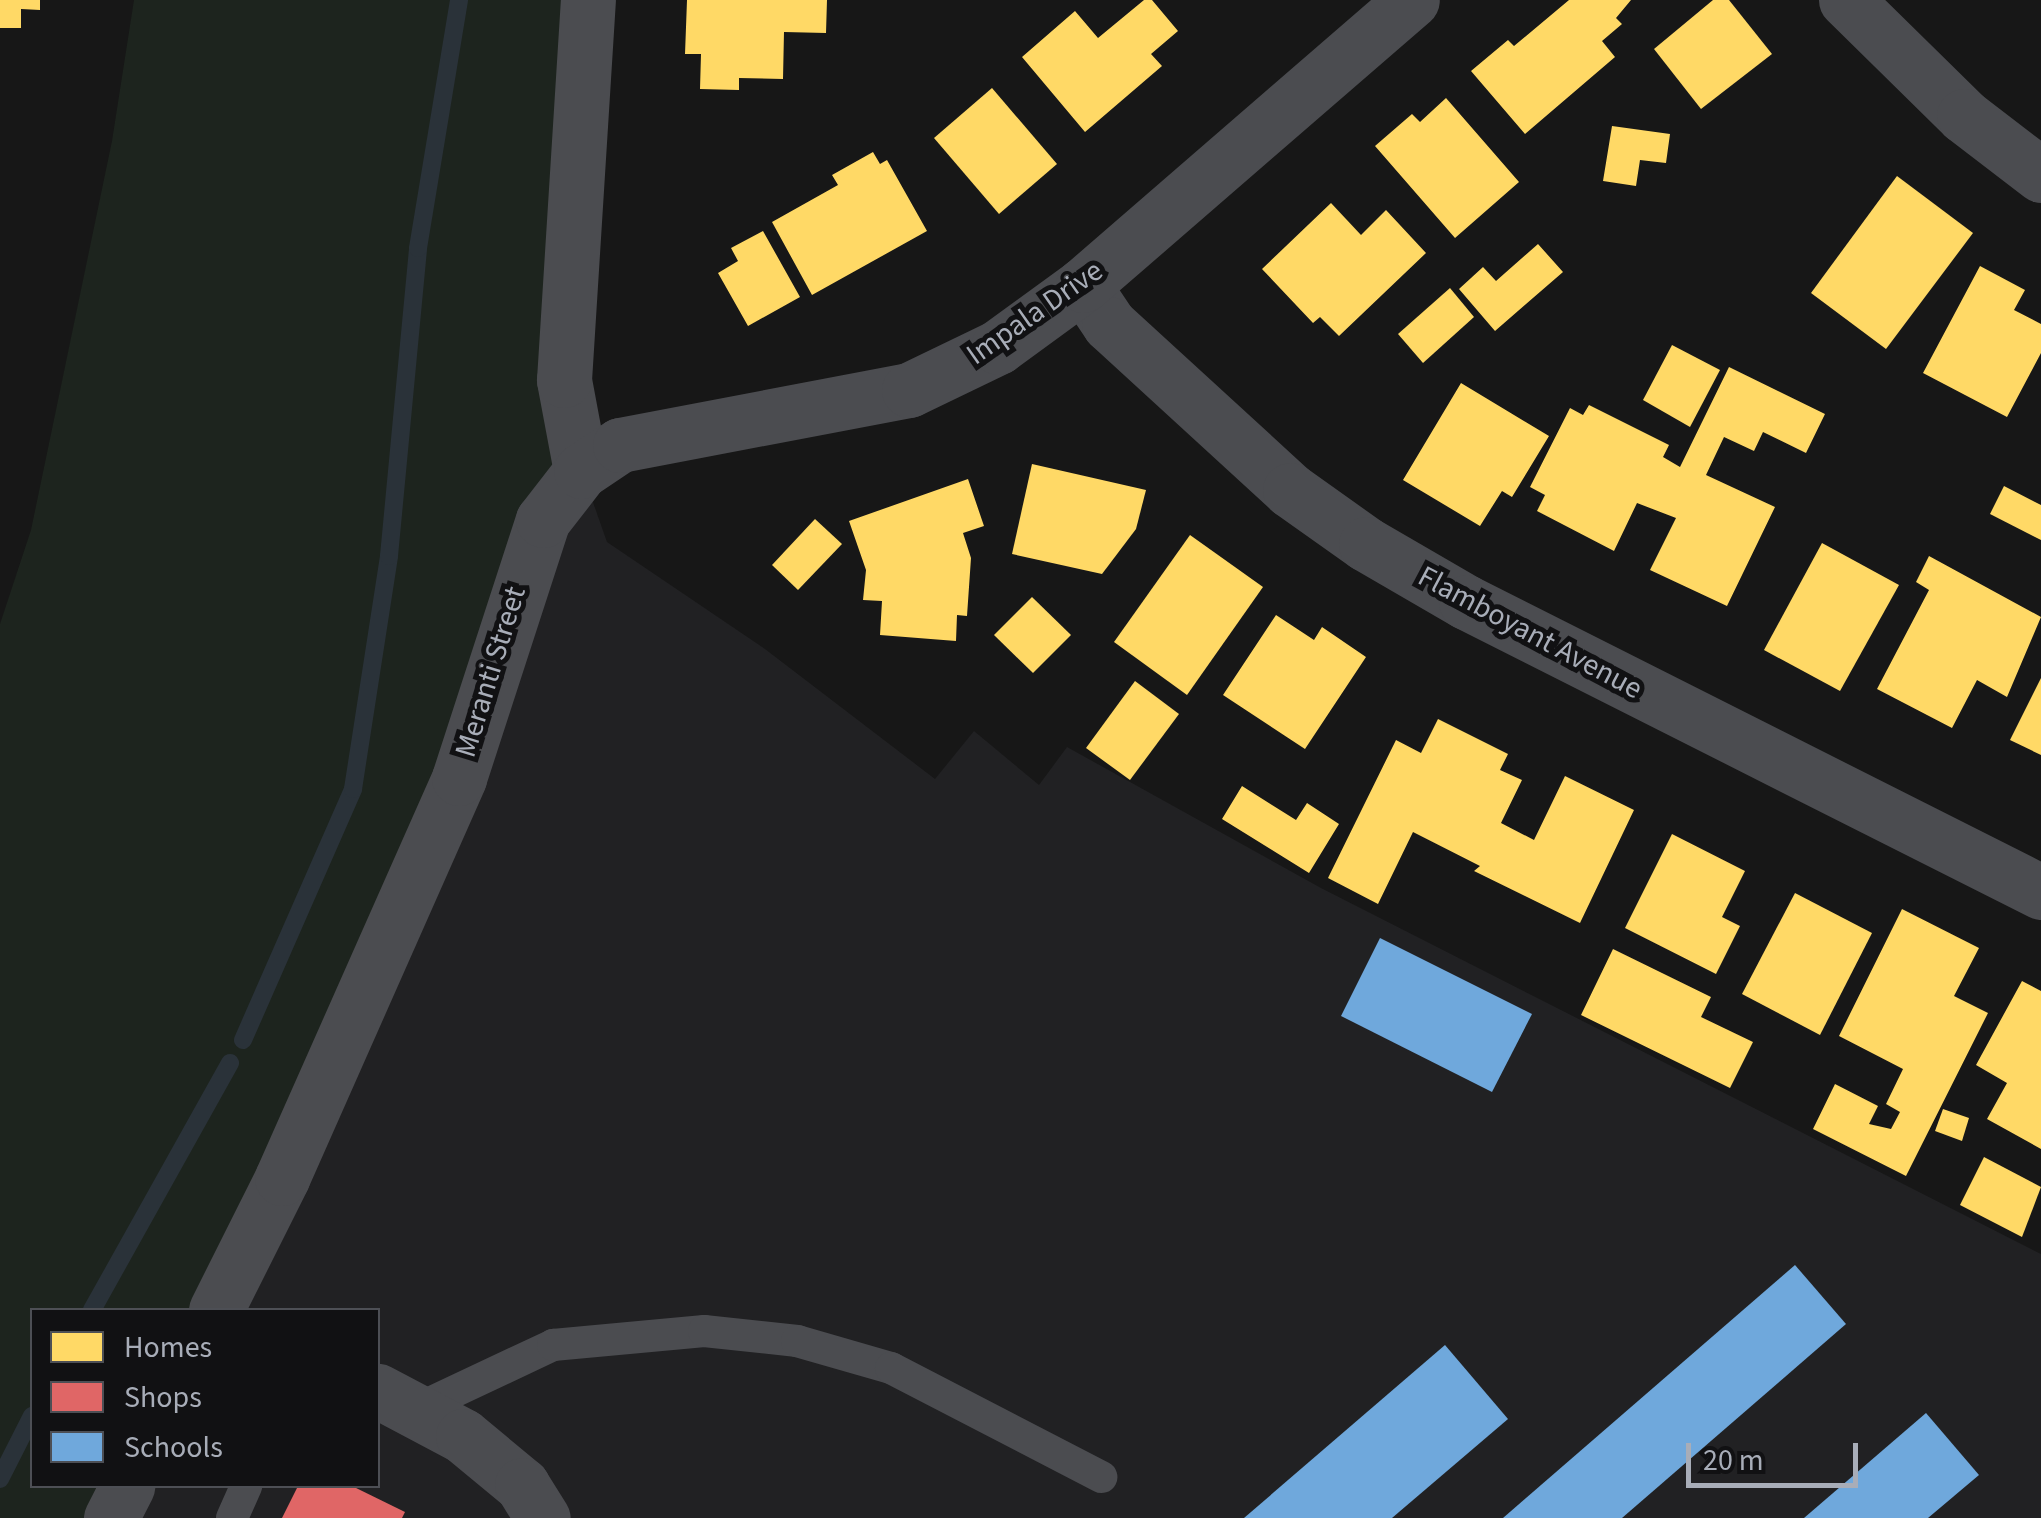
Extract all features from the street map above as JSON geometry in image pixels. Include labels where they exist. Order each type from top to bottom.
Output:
[{"type":"street","points":[[581,472],[564,380],[588,0]]},
{"type":"street","points":[[1846,0],[1964,116],[2041,175]]},
{"type":"street","name":"Impala Drive","points":[[581,472],[620,445],[910,390],[998,347],[1083,285],[1379,11]]},
{"type":"street","name":"Flamboyant Avenue","points":[[1083,285],[1108,324],[1290,490],[1366,544],[1466,602],[2041,892]]},
{"type":"street","name":"Meranti Street","points":[[218,1308],[282,1178],[459,778],[543,520],[581,472]]},
{"type":"street","points":[[396,1400],[463,1436],[522,1486],[544,1518]]},
{"type":"street","points":[[111,1518],[126,1488]]},
{"type":"lane","points":[[396,1400],[553,1345],[704,1331],[798,1341],[891,1368],[1102,1477]]},
{"type":"lane","points":[[232,1518],[245,1488]]},
{"type":"shaded area","points":[[134,0],[590,0],[582,471],[217,1308],[30,1308],[30,1488],[127,1488],[112,1518],[0,1518],[0,624],[31,530],[112,141]]},
{"type":"shaded area","points":[[582,471],[607,542],[765,649],[935,779],[974,731],[1039,785],[1067,747],[1321,888],[2041,1254],[2041,1518],[112,1518],[127,1488],[380,1488],[380,1308],[217,1308]]},
{"type":"building: Homes","points":[[0,0],[40,0],[40,10],[21,9],[21,28],[0,28]]},
{"type":"building: Homes","points":[[687,0],[827,0],[826,33],[784,32],[783,79],[739,78],[739,90],[700,89],[701,54],[685,54]]},
{"type":"building: Homes","points":[[1144,0],[1152,0],[1178,31],[1151,54],[1162,66],[1085,132],[1022,57],[1075,11],[1098,38]]},
{"type":"building: Homes","points":[[1569,0],[1631,0],[1616,18],[1622,24],[1602,41],[1615,57],[1525,134],[1471,71],[1508,40],[1514,46]]},
{"type":"building: Homes","points":[[1713,0],[1729,0],[1772,54],[1701,109],[1654,49]]},
{"type":"building: Homes","points":[[992,88],[1057,164],[999,214],[934,138]]},
{"type":"building: Homes","points":[[1446,98],[1519,182],[1455,238],[1375,146],[1412,114],[1420,122]]},
{"type":"building: Homes","points":[[1612,126],[1670,134],[1666,163],[1640,160],[1636,186],[1603,181]]},
{"type":"building: Homes","points":[[873,152],[880,164],[887,160],[927,231],[812,295],[772,222],[838,185],[832,175]]},
{"type":"building: Homes","points":[[1897,176],[1973,233],[1886,349],[1811,293]]},
{"type":"building: Homes","points":[[1331,203],[1361,235],[1386,210],[1426,253],[1339,336],[1320,317],[1313,323],[1262,269]]},
{"type":"building: Homes","points":[[763,231],[800,297],[748,326],[718,273],[738,261],[731,248]]},
{"type":"building: Homes","points":[[1538,244],[1563,272],[1495,331],[1459,289],[1483,267],[1496,281]]},
{"type":"building: Homes","points":[[1980,266],[2025,290],[2014,310],[2041,324],[2041,353],[2007,417],[1923,373]]},
{"type":"building: Homes","points":[[1450,288],[1474,317],[1423,363],[1398,334]]},
{"type":"building: Homes","points":[[1672,345],[1720,370],[1690,427],[1643,400]]},
{"type":"building: Homes","points":[[1729,367],[1825,414],[1806,453],[1763,432],[1754,451],[1724,437],[1706,475],[1775,507],[1727,606],[1650,570],[1676,518],[1637,503],[1614,551],[1537,511],[1545,495],[1530,487],[1570,408],[1583,415],[1589,405],[1669,445],[1663,457],[1680,467]]},
{"type":"building: Homes","points":[[1461,383],[1549,436],[1512,497],[1502,491],[1480,526],[1403,480]]},
{"type":"building: Homes","points":[[1032,464],[1146,490],[1136,529],[1102,574],[1012,554]]},
{"type":"building: Homes","points":[[968,479],[984,526],[963,533],[971,558],[967,616],[957,615],[956,641],[880,635],[882,601],[863,600],[866,570],[849,521]]},
{"type":"building: Homes","points":[[2004,486],[2041,505],[2041,540],[1990,514]]},
{"type":"building: Homes","points":[[815,519],[842,544],[798,590],[772,565]]},
{"type":"building: Homes","points":[[1190,535],[1263,587],[1187,695],[1114,642]]},
{"type":"building: Homes","points":[[1822,543],[1899,585],[1840,691],[1764,650]]},
{"type":"building: Homes","points":[[1929,556],[2041,617],[2007,697],[1977,680],[1952,728],[1877,689],[1929,590],[1916,582]]},
{"type":"building: Homes","points":[[1032,597],[1071,635],[1033,673],[994,635]]},
{"type":"building: Homes","points":[[1276,615],[1314,640],[1322,627],[1366,657],[1305,749],[1223,695]]},
{"type":"building: Homes","points":[[2041,678],[2041,755],[2010,740]]},
{"type":"building: Homes","points":[[1135,681],[1179,714],[1130,780],[1086,748]]},
{"type":"building: Homes","points":[[1438,719],[1508,754],[1500,770],[1522,780],[1501,823],[1534,840],[1565,776],[1634,810],[1580,923],[1474,871],[1480,866],[1413,832],[1378,904],[1328,878],[1396,740],[1421,753]]},
{"type":"building: Homes","points":[[1242,786],[1296,820],[1307,803],[1339,824],[1309,873],[1222,819]]},
{"type":"building: Homes","points":[[1672,834],[1745,871],[1722,917],[1740,926],[1716,974],[1625,928]]},
{"type":"building: Homes","points":[[1795,893],[1872,933],[1820,1035],[1742,994]]},
{"type":"building: Homes","points":[[1902,909],[1979,948],[1954,996],[1988,1013],[1906,1176],[1813,1129],[1835,1084],[1878,1106],[1869,1124],[1891,1129],[1900,1112],[1886,1104],[1903,1069],[1839,1036]]},
{"type":"building: Homes","points":[[1613,949],[1711,997],[1701,1017],[1753,1042],[1730,1088],[1581,1015]]},
{"type":"building: Homes","points":[[2022,981],[2041,991],[2041,1149],[1987,1119],[2007,1083],[1976,1065]]},
{"type":"building: Homes","points":[[1943,1109],[1969,1118],[1962,1141],[1935,1131]]},
{"type":"building: Homes","points":[[1984,1157],[2041,1187],[2022,1237],[1960,1205]]},
{"type":"building: Shops","points":[[297,1488],[356,1488],[405,1512],[402,1518],[282,1518]]},
{"type":"building: Schools","points":[[1380,938],[1532,1014],[1492,1092],[1341,1016]]},
{"type":"building: Schools","points":[[1795,1265],[1846,1324],[1622,1518],[1503,1518]]},
{"type":"building: Schools","points":[[1445,1345],[1508,1419],[1392,1518],[1244,1518]]},
{"type":"building: Schools","points":[[1926,1413],[1979,1475],[1928,1518],[1804,1518]]},
{"type":"waterway","points":[[243,1040],[353,789],[389,556],[418,248],[459,0]]},
{"type":"waterway","points":[[93,1308],[230,1063]]},
{"type":"waterway","points":[[0,1479],[30,1420]]}]
